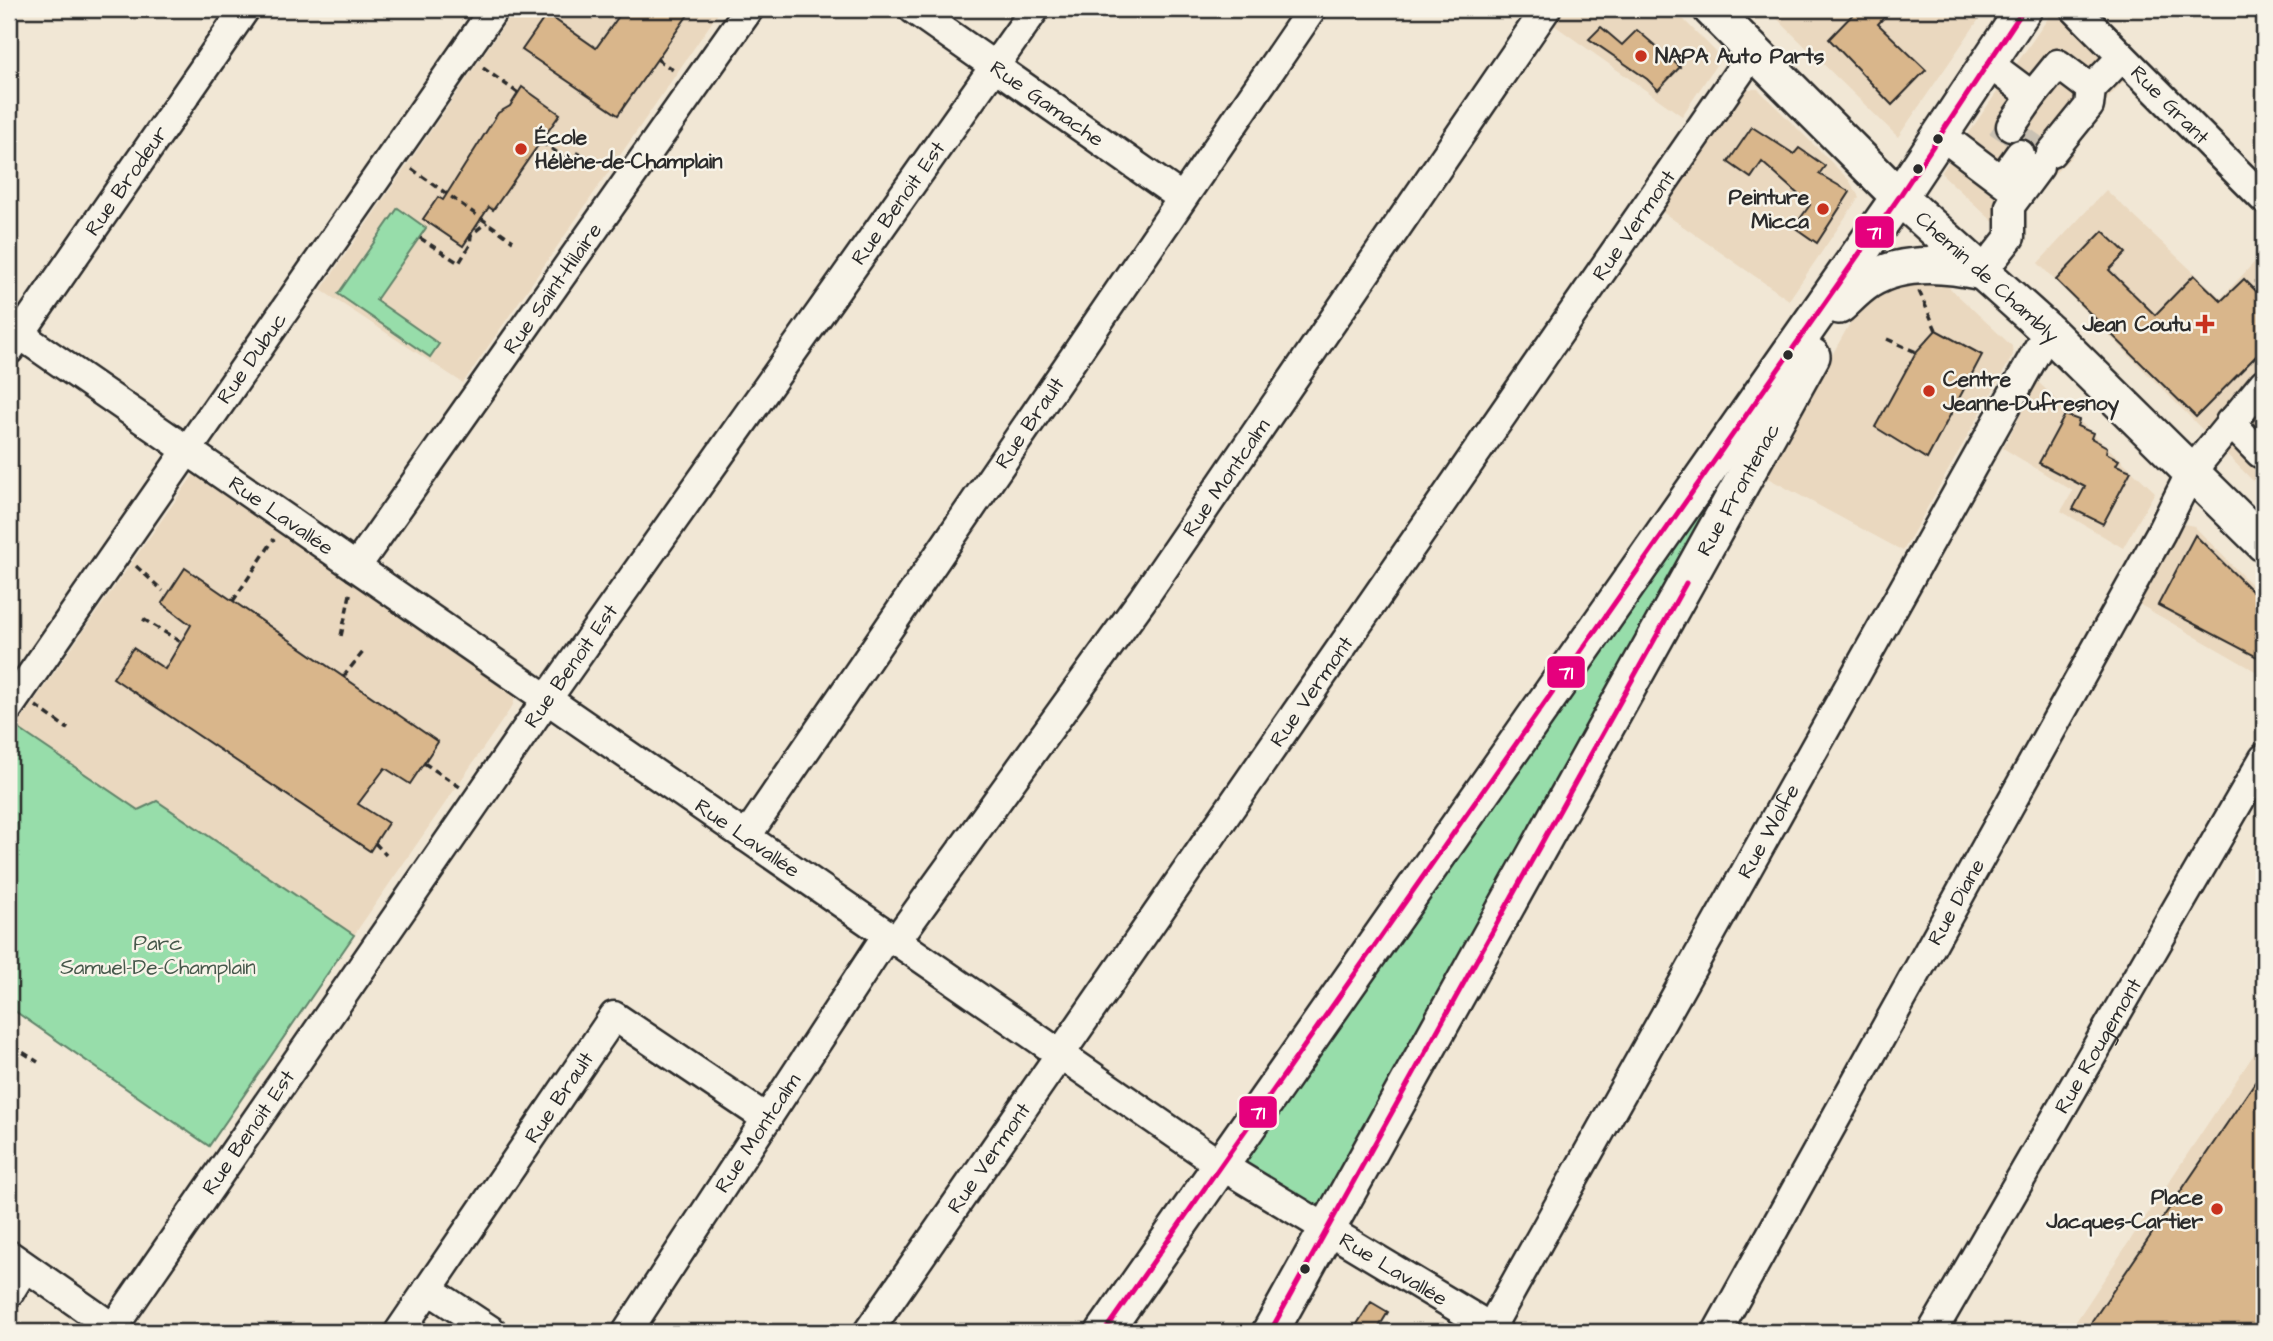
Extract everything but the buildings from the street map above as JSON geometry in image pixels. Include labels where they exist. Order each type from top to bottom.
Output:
[{"type":"main road","points":[[1104,1332],[1219,1164],[1899,197],[2024,9]]},
{"type":"main road","name":"Chemin de Chambly","points":[[1723,13],[1754,51],[1899,197],[2048,331],[2264,544]]},
{"type":"main road","name":"Rue Frontenac","points":[[1270,1332],[1329,1230],[1899,197]]},
{"type":"main road","points":[[1839,306],[1867,281],[1884,273],[1919,266],[1953,266],[1982,272]]},
{"type":"street","name":"Rue Brodeur","points":[[12,337],[245,9]]},
{"type":"street","name":"Rue Dubuc","points":[[13,700],[494,9]]},
{"type":"street","name":"Rue Saint-Hilaire","points":[[356,567],[749,9]]},
{"type":"street","name":"Rue Gamache","points":[[913,9],[1182,198]]},
{"type":"street","name":"Rue Benoit Est","points":[[116,1330],[547,699],[1035,9]]},
{"type":"street","name":"Rue Brault","points":[[746,837],[1312,9]]},
{"type":"street","name":"Rue Montcalm","points":[[627,1332],[766,1119],[892,938],[1142,600],[1546,9]]},
{"type":"street","name":"Rue Grant","points":[[2075,9],[2264,199]]},
{"type":"street","name":"Rue Vermont","points":[[868,1332],[1754,51]]},
{"type":"street","points":[[2001,179],[2029,141],[2089,106],[2091,89],[2122,57]]},
{"type":"street","points":[[1988,63],[2032,96]]},
{"type":"street","points":[[2001,179],[2029,141],[2032,96],[2057,64],[2091,89]]},
{"type":"street","points":[[1941,135],[2001,179],[2010,206],[2010,237],[1982,272]]},
{"type":"street","name":"Rue Wolfe","points":[[1492,1331],[2048,331]]},
{"type":"street","name":"Rue Lavallée","points":[[12,337],[187,450],[1219,1164],[1492,1331]]},
{"type":"street","name":"Rue Diane","points":[[1717,1332],[2160,534],[2191,472],[2264,383]]},
{"type":"street","points":[[2230,422],[2260,453]]},
{"type":"street","name":"Rue Rougemont","points":[[1932,1332],[2264,758]]},
{"type":"street","name":"Rue Brault","points":[[399,1332],[614,1016],[766,1119]]},
{"type":"street","points":[[9,1293],[17,1261],[116,1330]]},
{"type":"street","points":[[428,1289],[493,1332]]},
{"type":"path","points":[[463,53],[518,93]]},
{"type":"path","points":[[541,142],[570,161]]},
{"type":"path","points":[[576,153],[634,173]]},
{"type":"path","points":[[392,156],[513,241]]},
{"type":"path","points":[[419,238],[459,263],[470,245],[471,235],[487,222]]},
{"type":"path","points":[[1919,266],[1919,297],[1936,330]]},
{"type":"path","points":[[1887,339],[1916,352]]},
{"type":"path","points":[[233,601],[287,520]]},
{"type":"path","points":[[118,550],[163,591]]},
{"type":"path","points":[[341,636],[356,567]]},
{"type":"path","points":[[143,619],[181,642]]},
{"type":"path","points":[[343,677],[363,652]]},
{"type":"path","points":[[13,700],[68,729]]},
{"type":"path","points":[[424,763],[478,799]]},
{"type":"path","points":[[375,843],[386,855]]},
{"type":"path","points":[[13,1046],[38,1062]]},
{"type":"shaded area","name":"École Hélène-de-Champlain","points":[[515,9],[721,9],[463,383],[321,290]]},
{"type":"shaded area","points":[[1565,9],[1673,9],[1720,59],[1682,116],[1554,25]]},
{"type":"shaded area","points":[[1767,9],[1986,9],[1898,137]]},
{"type":"shaded area","points":[[2051,14],[2061,14],[2128,77],[2064,145],[2073,155],[2001,229],[1941,173]]},
{"type":"shaded area","points":[[1746,89],[1758,89],[1849,180],[1859,197],[1789,300],[1661,211]]},
{"type":"shaded area","points":[[2106,190],[2221,298],[2264,252],[2264,492],[2038,263]]},
{"type":"shaded area","points":[[1939,278],[2012,346],[2013,355],[1903,551],[1764,476],[1863,300],[1878,287]]},
{"type":"shaded area","points":[[2038,382],[2155,492],[2123,548],[2061,511],[2073,491],[2003,448]]},
{"type":"shaded area","points":[[194,474],[513,692],[515,697],[513,705],[354,935],[157,801],[138,810],[16,727]]},
{"type":"shaded area","points":[[2184,524],[2194,526],[2264,598],[2264,676],[2137,603]]},
{"type":"shaded area","name":"Place Jacques-Cartier","points":[[2264,1039],[2264,1332],[2069,1332]]},
{"type":"green space","points":[[1899,197],[1329,1230],[1219,1164]]},
{"type":"green space","points":[[398,208],[426,228],[376,300],[439,344],[430,357],[338,294]]},
{"type":"green space","name":"Parc Samuel-De-Champlain","points":[[16,727],[138,810],[157,801],[354,935],[209,1146],[9,1007],[9,738]]},
{"type":"tunnel","points":[[2001,141],[2011,126]]},
{"type":"tunnel","points":[[2020,154],[2035,132]]},
{"type":"transit line","name":"71","points":[[1104,1332],[1899,197],[2024,9]]},
{"type":"transit line","name":"71","points":[[1270,1332],[1686,583]]},
{"type":"place","name":"NAPA Auto Parts","points":[[1641,56]]},
{"type":"place","name":"École Hélène-de-Champlain","points":[[521,149]]},
{"type":"place","name":"Peinture Micca","points":[[1823,209]]},
{"type":"place","name":"Jean Coutu","points":[[2205,324]]},
{"type":"place","name":"Centre Jeanne-Dufresnoy","points":[[1929,391]]},
{"type":"place","name":"Place Jacques-Cartier","points":[[2217,1209]]}]
